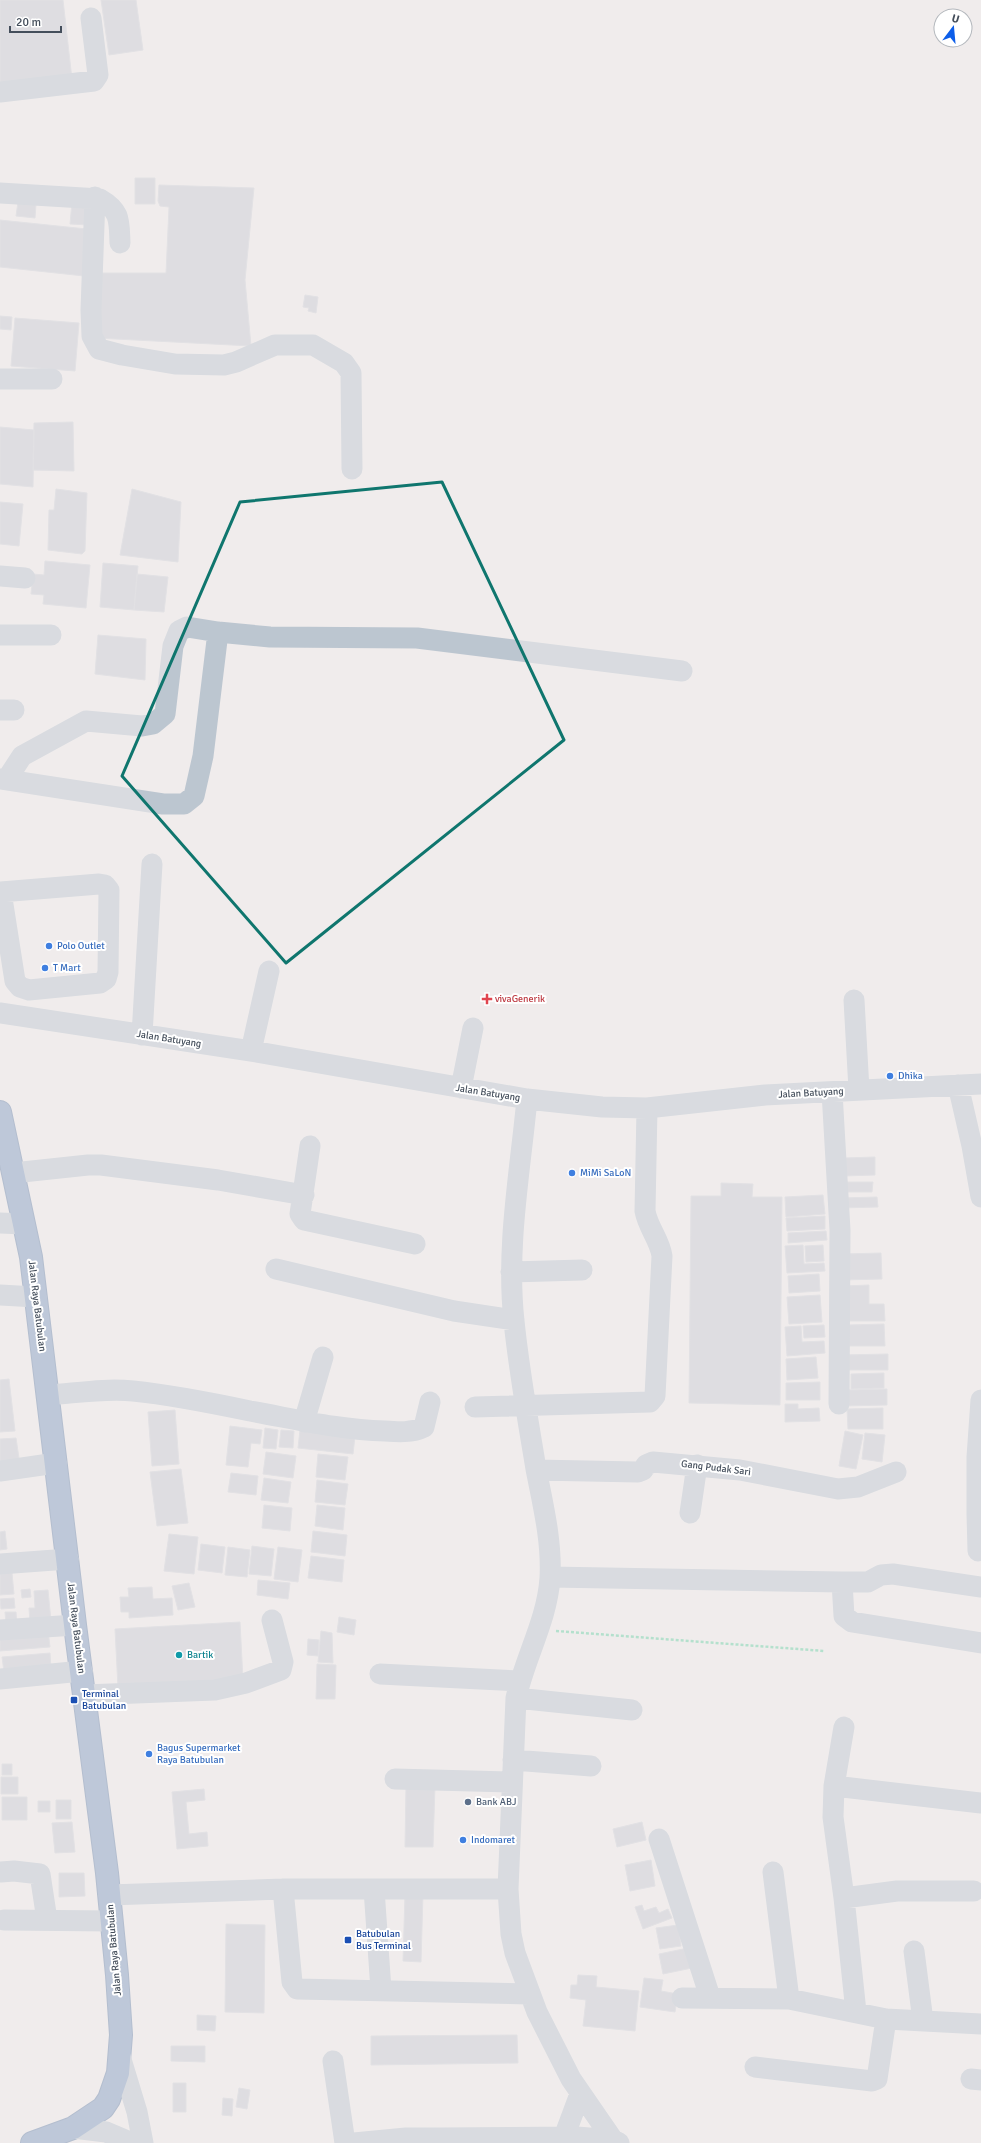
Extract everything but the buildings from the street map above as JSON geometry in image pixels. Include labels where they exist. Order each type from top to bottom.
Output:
[{"type":"highway","name":"Jalan Raya Batubulan","points":[[0,1112],[31,1257],[109,1895],[121,2035],[120,2056],[116,2079],[109,2099],[103,2108],[73,2128],[32,2143]]},
{"type":"street","points":[[0,92],[94,81],[98,75],[91,18]]},
{"type":"street","points":[[0,193],[95,198],[110,205],[118,215],[120,243]]},
{"type":"street","points":[[95,198],[91,310],[92,336],[99,349],[122,355],[175,364],[224,365],[236,362],[275,345],[313,344],[344,363],[351,373],[352,469]]},
{"type":"street","points":[[0,379],[52,379]]},
{"type":"street","points":[[0,576],[25,578]]},
{"type":"street","points":[[218,632],[203,756],[194,796],[184,804],[163,804],[4,779],[22,756],[86,721],[142,726],[153,724],[165,714],[173,646],[178,631],[186,627],[270,637],[417,638],[682,671]]},
{"type":"street","points":[[0,635],[51,635]]},
{"type":"street","points":[[142,1034],[152,864]]},
{"type":"street","points":[[99,884],[105,885],[109,890],[108,972],[106,979],[100,983],[29,990],[20,987],[15,981],[1,892],[99,884]]},
{"type":"street","points":[[251,1051],[269,971]]},
{"type":"street","points":[[854,1000],[859,1090]]},
{"type":"street","name":"Jalan Batuyang","points":[[0,1013],[251,1051],[527,1099],[602,1107],[647,1108],[765,1095],[981,1084]]},
{"type":"street","points":[[461,1088],[473,1028]]},
{"type":"street","points":[[958,1085],[972,1146],[981,1197]]},
{"type":"street","points":[[832,1092],[840,1230],[838,1404]]},
{"type":"street","points":[[527,1099],[514,1226],[512,1272],[514,1320],[525,1404],[547,1527],[550,1577],[546,1606],[540,1630],[518,1689],[513,1760],[508,1890],[512,1940],[529,1994],[580,2094],[616,2142]]},
{"type":"street","points":[[476,1407],[525,1404],[650,1402],[655,1396],[662,1256],[660,1246],[646,1218],[647,1108]]},
{"type":"street","points":[[310,1146],[300,1214],[304,1220],[415,1244]]},
{"type":"street","points":[[13,1173],[88,1165],[218,1180],[304,1195]]},
{"type":"street","points":[[0,1223],[24,1224]]},
{"type":"street","points":[[276,1269],[454,1311],[514,1320]]},
{"type":"street","points":[[512,1272],[582,1270]]},
{"type":"street","points":[[0,1295],[36,1297]]},
{"type":"street","points":[[304,1422],[322,1357]]},
{"type":"street","points":[[49,1395],[108,1390],[133,1391],[354,1430],[417,1430],[424,1427],[426,1423],[430,1402]]},
{"type":"street","points":[[978,1550],[979,1514],[976,1457],[981,1400]]},
{"type":"street","name":"Gang Pudak Sari","points":[[536,1470],[638,1472],[644,1470],[646,1465],[653,1462],[740,1470],[838,1489],[858,1487],[896,1472]]},
{"type":"street","points":[[0,1471],[56,1463]]},
{"type":"street","points":[[690,1513],[697,1465]]},
{"type":"street","points":[[0,1564],[68,1559]]},
{"type":"street","points":[[550,1577],[868,1582],[881,1575],[893,1574],[981,1587]]},
{"type":"street","points":[[842,1582],[844,1616],[852,1622],[981,1643]]},
{"type":"street","points":[[84,1695],[215,1690],[246,1683],[281,1670],[283,1662],[272,1620]]},
{"type":"street","points":[[0,1630],[75,1625]]},
{"type":"street","points":[[0,1679],[82,1671]]},
{"type":"street","points":[[380,1674],[518,1689],[632,1710]]},
{"type":"street","points":[[844,1727],[834,1786],[833,1817],[844,1898],[856,2012]]},
{"type":"street","points":[[513,1760],[591,1766]]},
{"type":"street","points":[[394,1779],[512,1782]]},
{"type":"street","points":[[834,1786],[981,1803]]},
{"type":"street","points":[[659,1839],[710,1997]]},
{"type":"street","points":[[1,1872],[14,1871],[40,1874],[47,1920]]},
{"type":"street","points":[[773,1872],[789,1999]]},
{"type":"street","points":[[109,1895],[284,1889],[508,1890]]},
{"type":"street","points":[[284,1889],[291,1977],[294,1986],[303,1990],[381,1990],[529,1994]]},
{"type":"street","points":[[374,1889],[381,1990]]},
{"type":"street","points":[[844,1898],[897,1891],[974,1891]]},
{"type":"street","points":[[4,1920],[111,1921]]},
{"type":"street","points":[[914,1951],[923,2021]]},
{"type":"street","points":[[682,1998],[710,1997],[789,1999],[886,2019],[981,2024]]},
{"type":"street","points":[[755,2067],[872,2081],[877,2079],[886,2019]]},
{"type":"street","points":[[120,2056],[137,2112],[143,2143]]},
{"type":"street","points":[[332,2061],[345,2143]]},
{"type":"street","points":[[564,2137],[580,2094]]},
{"type":"street","points":[[73,2128],[106,2132],[132,2143]]},
{"type":"street","points":[[354,2143],[406,2138],[564,2137],[616,2142]]},
{"type":"path","points":[[540,1630],[824,1651]]},
{"type":"highlighted area","points":[[442,482],[564,740],[286,963],[122,776],[240,502]]},
{"type":"place","name":"Polo Outlet","points":[[49,946]]},
{"type":"place","name":"T Mart","points":[[45,968]]},
{"type":"place","name":"vivaGenerik","points":[[487,999]]},
{"type":"place","name":"Dhika","points":[[890,1076]]},
{"type":"place","name":"MiMi SaLoN","points":[[572,1173]]},
{"type":"place","name":"Bartik","points":[[179,1655]]},
{"type":"place","name":"Terminal Batubulan","points":[[74,1700]]},
{"type":"place","name":"Bagus Supermarket Raya Batubulan","points":[[149,1754]]},
{"type":"place","name":"Bank ABJ","points":[[468,1802]]},
{"type":"place","name":"Indomaret","points":[[463,1840]]},
{"type":"place","name":"Batubulan Bus Terminal","points":[[348,1940]]}]
